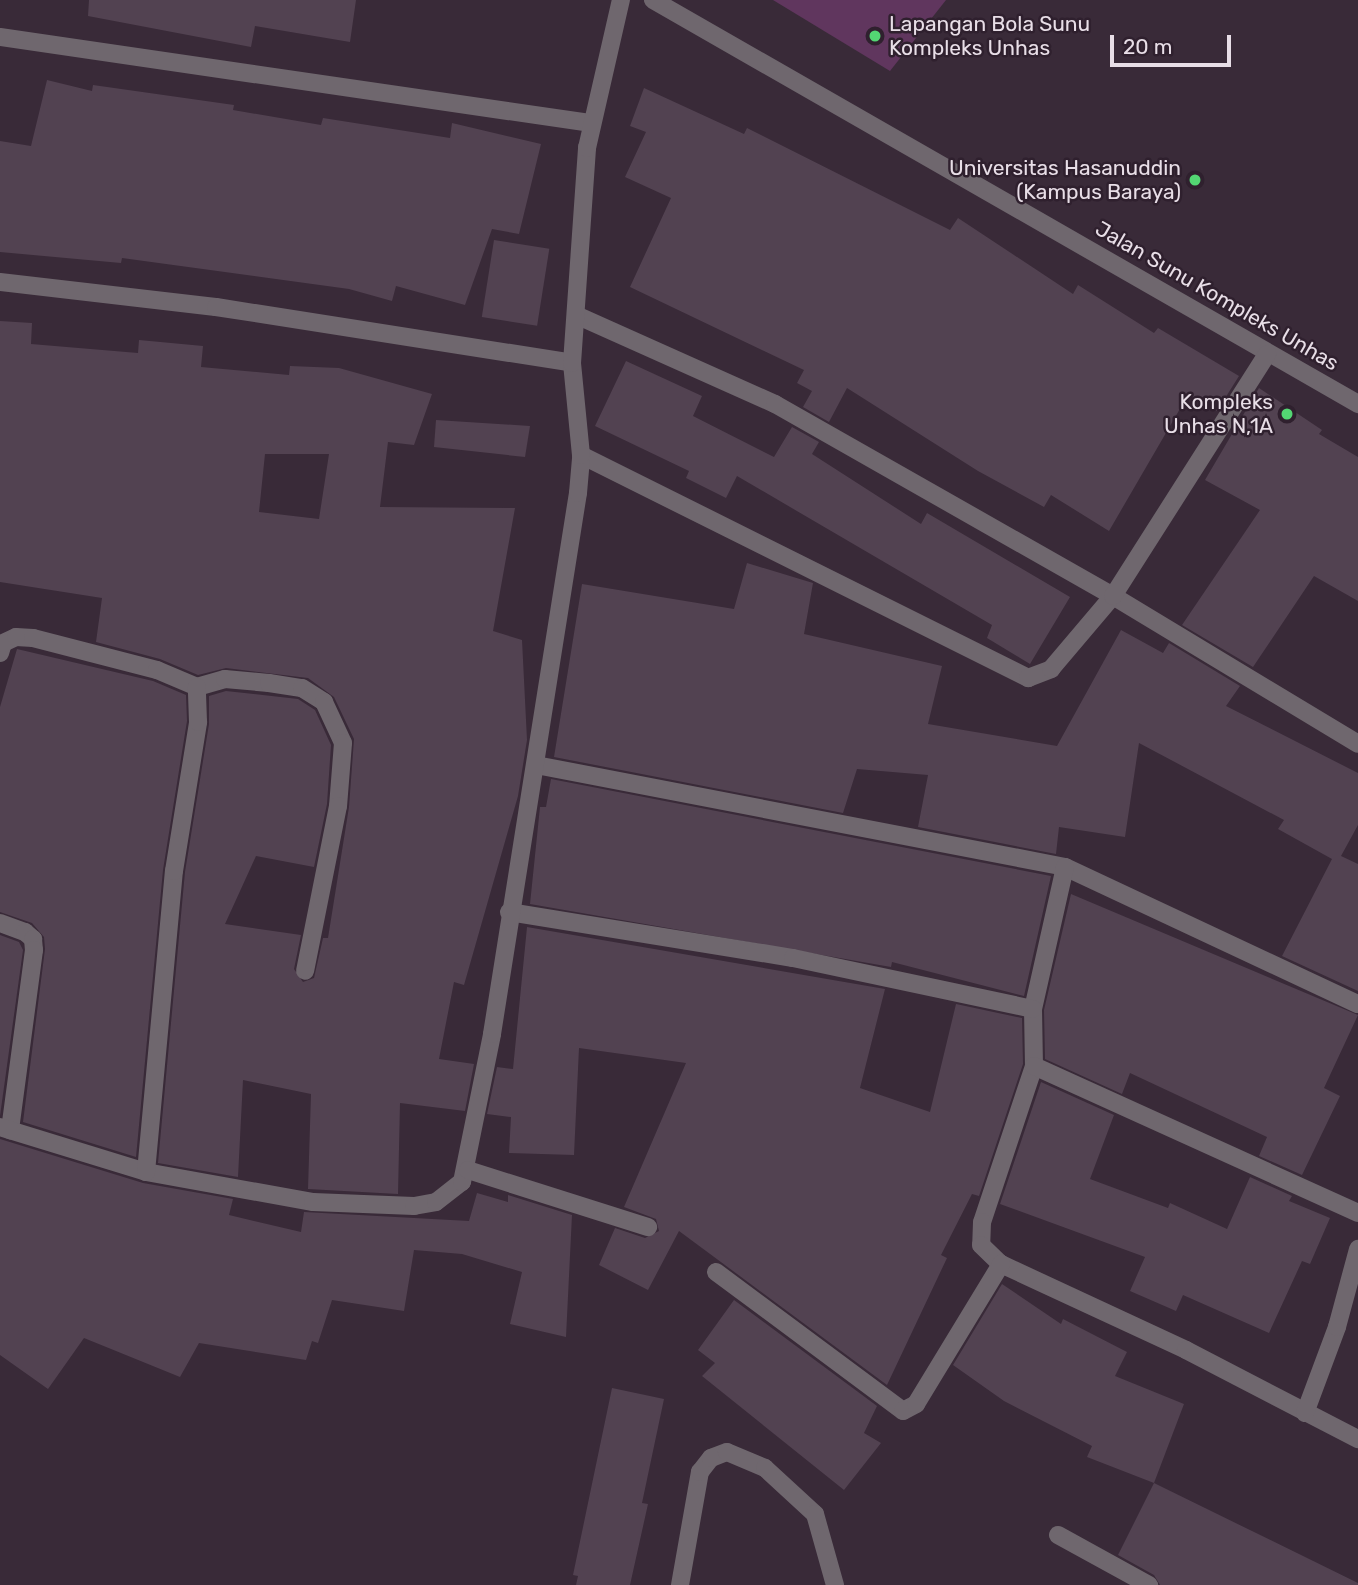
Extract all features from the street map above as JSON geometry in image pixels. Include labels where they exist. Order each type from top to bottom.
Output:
[{"type":"street","points":[[0,923],[25,932],[34,950],[5,1129],[146,1172],[313,1202],[402,1207],[436,1202],[462,1182],[468,1170],[509,912],[536,765],[581,455],[572,363],[590,123],[621,0]]},
{"type":"street","name":"Jalan Sunu Kompleks Unhas","points":[[653,0],[956,170],[1267,354],[1358,404]]},
{"type":"street","points":[[0,37],[590,123]]},
{"type":"street","points":[[0,282],[216,307],[572,363]]},
{"type":"street","points":[[576,315],[775,404],[1113,596],[1358,744]]},
{"type":"street","points":[[581,455],[1019,677],[1041,676],[1051,669],[1113,596],[1267,354]]},
{"type":"street","points":[[0,653],[3,643],[16,637],[33,638],[157,670],[198,687],[225,679],[302,688],[324,702],[343,743],[338,806],[305,971]]},
{"type":"street","points":[[146,1172],[174,871],[198,722],[198,687]]},
{"type":"street","points":[[536,765],[1065,867],[1358,1004]]},
{"type":"street","points":[[1065,867],[1033,1009],[1034,1066],[982,1222],[981,1245],[1001,1264],[1186,1350],[1358,1438]]},
{"type":"street","points":[[509,912],[573,919],[793,958],[1033,1009]]},
{"type":"street","points":[[1034,1066],[1358,1213]]},
{"type":"street","points":[[468,1170],[648,1227]]},
{"type":"street","points":[[1305,1413],[1337,1327],[1358,1249]]},
{"type":"street","points":[[716,1272],[903,1411],[916,1404],[1001,1264]]},
{"type":"street","points":[[680,1585],[700,1472],[711,1458],[727,1452],[765,1468],[815,1514],[835,1585]]},
{"type":"street","points":[[1058,1535],[1149,1585]]},
{"type":"shaded area","name":"Lapangan Bola Sunu Kompleks Unhas","points":[[773,0],[946,0],[890,71]]},
{"type":"building","points":[[89,0],[356,0],[350,42],[255,26],[251,47],[88,16]]},
{"type":"building","points":[[47,80],[92,91],[93,85],[234,105],[233,110],[321,125],[323,118],[450,138],[452,123],[541,144],[519,234],[492,229],[465,305],[396,286],[392,301],[349,289],[122,258],[121,263],[0,252],[0,141],[31,146]]},
{"type":"building","points":[[644,88],[744,134],[747,128],[950,230],[958,218],[1073,294],[1078,285],[1154,333],[1158,328],[1239,376],[1217,411],[1188,395],[1109,531],[1051,495],[1044,507],[978,471],[847,388],[829,422],[803,407],[812,391],[797,383],[804,370],[630,287],[671,198],[625,177],[646,132],[630,126]]},
{"type":"building","points":[[494,240],[549,249],[537,326],[482,317]]},
{"type":"building","points":[[0,321],[32,323],[31,344],[138,353],[139,340],[203,346],[201,367],[289,375],[290,366],[339,368],[432,394],[414,445],[388,442],[380,507],[515,508],[493,631],[522,640],[527,740],[518,796],[464,985],[454,982],[439,1059],[474,1064],[465,1111],[400,1103],[398,1194],[308,1189],[311,1094],[243,1080],[238,1177],[158,1163],[185,872],[209,724],[209,696],[226,691],[298,699],[315,710],[331,745],[327,804],[314,867],[256,856],[225,924],[301,935],[294,969],[303,982],[314,978],[323,938],[328,938],[349,807],[354,739],[334,697],[308,678],[226,668],[198,675],[160,659],[96,642],[102,598],[0,582]],"holes":[[[265,454],[329,454],[319,519],[259,512]]]},
{"type":"building","points":[[626,361],[702,396],[693,416],[774,457],[792,427],[819,442],[812,454],[921,524],[927,513],[1070,597],[1030,664],[987,638],[992,625],[737,476],[726,498],[686,478],[689,471],[595,426]]},
{"type":"building","points":[[1259,388],[1322,430],[1319,434],[1358,457],[1358,601],[1314,576],[1253,667],[1182,625],[1260,510],[1205,480]]},
{"type":"building","points":[[436,420],[530,426],[525,457],[434,447]]},
{"type":"building","points":[[747,563],[813,583],[804,634],[942,666],[928,724],[1057,746],[1121,630],[1163,653],[1169,643],[1240,686],[1226,706],[1358,773],[1358,825],[1341,856],[1358,864],[1358,991],[1282,956],[1332,859],[1278,829],[1284,820],[1139,743],[1125,837],[1059,827],[1056,854],[918,827],[928,775],[857,769],[843,813],[554,757],[582,584],[734,609]]},
{"type":"building","points":[[17,649],[153,681],[186,695],[187,721],[163,870],[136,1157],[23,1122],[45,949],[44,937],[32,923],[0,912],[0,707]]},
{"type":"building","points":[[551,779],[1051,876],[1024,996],[892,962],[891,967],[530,904],[540,807],[546,807]]},
{"type":"building","points":[[1071,894],[1358,1015],[1324,1088],[1340,1096],[1302,1175],[1259,1156],[1267,1137],[1130,1073],[1122,1094],[1045,1059],[1044,1010]]},
{"type":"building","points":[[527,927],[885,989],[860,1088],[930,1112],[956,1004],[1022,1018],[1023,1064],[979,1196],[972,1194],[941,1255],[947,1258],[887,1385],[679,1231],[648,1290],[599,1265],[615,1228],[645,1238],[659,1231],[656,1219],[624,1207],[686,1063],[579,1048],[574,1155],[509,1153],[511,1117],[487,1114],[497,1067],[513,1069]]},
{"type":"building","points":[[0,935],[19,942],[23,950],[0,1116]]},
{"type":"building","points":[[1041,1082],[1114,1115],[1090,1179],[1168,1208],[1170,1203],[1227,1229],[1250,1177],[1292,1196],[1289,1201],[1330,1218],[1310,1264],[1302,1261],[1269,1333],[1183,1295],[1176,1311],[1130,1291],[1145,1257],[1000,1204]]},
{"type":"building","points":[[0,1139],[143,1183],[233,1199],[229,1215],[301,1232],[304,1212],[469,1221],[477,1193],[508,1202],[508,1195],[572,1215],[566,1337],[510,1324],[522,1272],[462,1254],[414,1250],[404,1311],[332,1300],[318,1343],[312,1341],[306,1360],[199,1343],[180,1377],[84,1338],[48,1389],[0,1355]]},
{"type":"building","points":[[1002,1284],[1061,1324],[1063,1319],[1127,1352],[1115,1376],[1184,1404],[1154,1483],[1087,1457],[1092,1446],[1004,1401],[953,1365]]},
{"type":"building","points":[[734,1300],[877,1406],[864,1433],[881,1443],[844,1490],[702,1376],[715,1363],[698,1350]]},
{"type":"building","points":[[612,1388],[664,1399],[642,1503],[648,1504],[630,1585],[576,1585],[578,1576],[573,1575]]},
{"type":"building","points":[[1154,1483],[1358,1585],[1160,1585],[1154,1575],[1118,1555]]},
{"type":"place","name":"Lapangan Bola Sunu Kompleks Unhas","points":[[875,36]]},
{"type":"place","name":"Universitas Hasanuddin (Kampus Baraya)","points":[[1195,180]]},
{"type":"place","name":"Kompleks Unhas N,1A","points":[[1287,414]]}]
